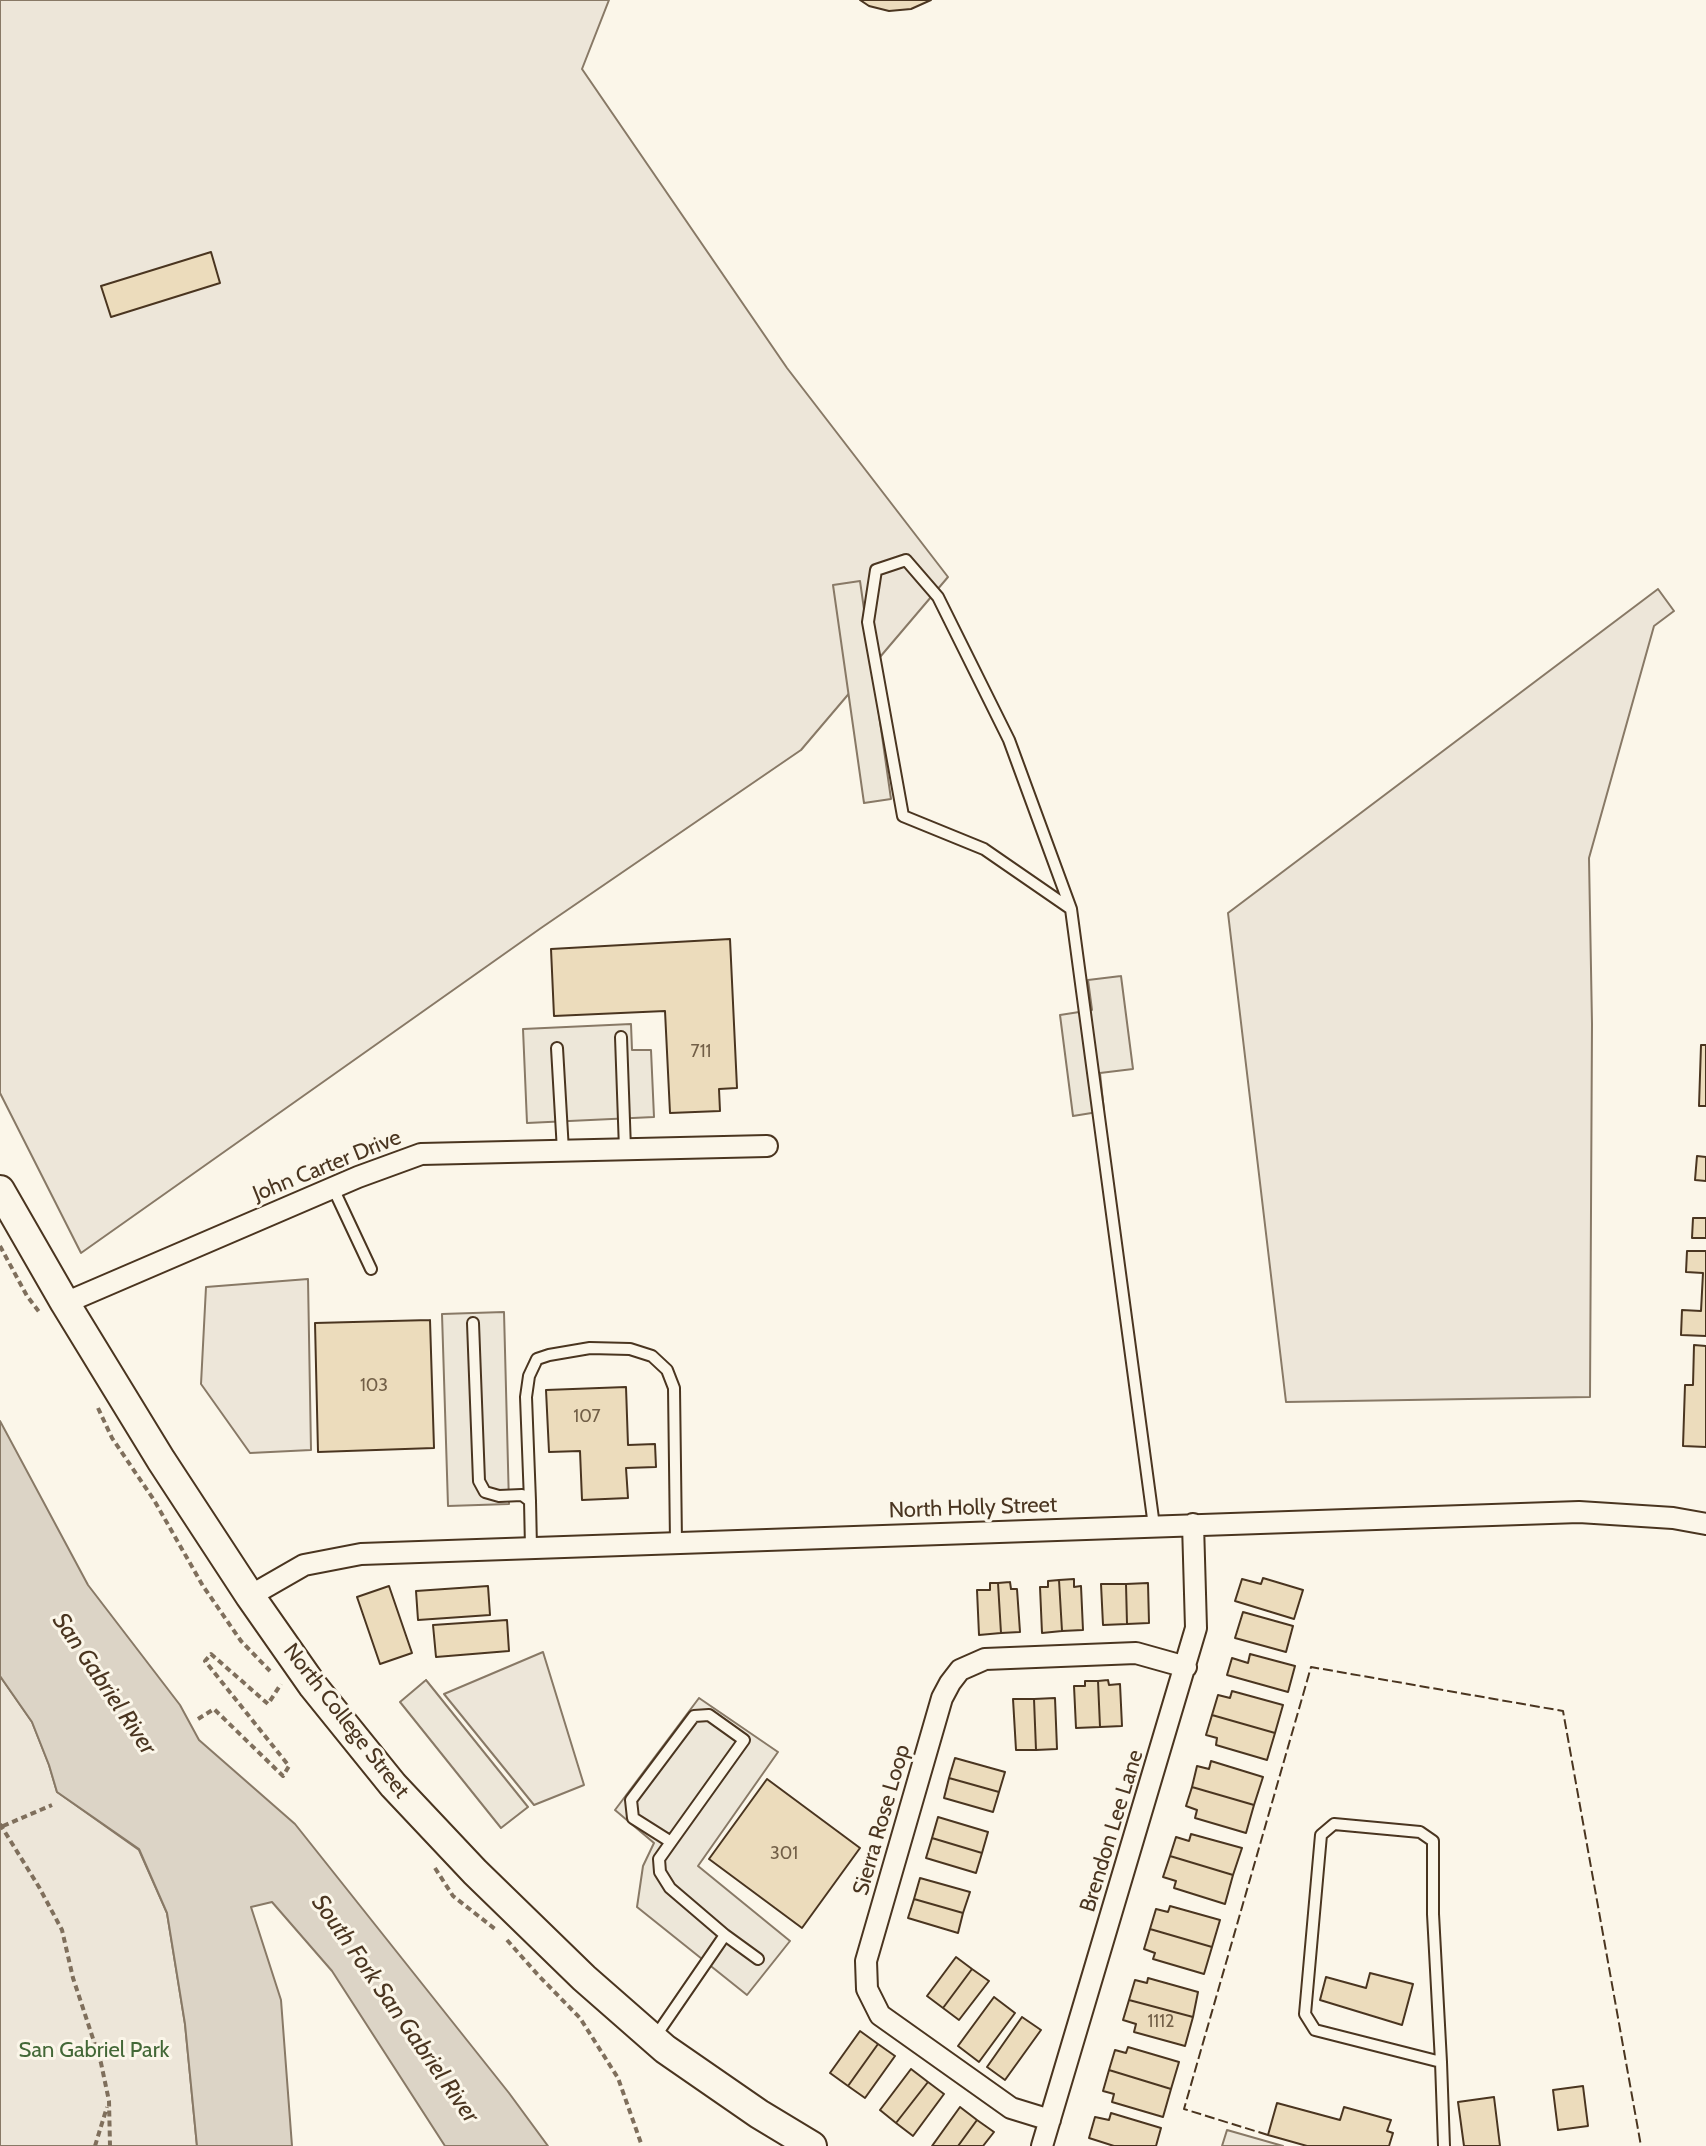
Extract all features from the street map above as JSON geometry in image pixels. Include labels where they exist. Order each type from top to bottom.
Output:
[{"type":"street","name":"John Carter Drive","points":[[65,1303],[333,1188],[421,1154],[767,1146]]},
{"type":"street","name":"North College Street","points":[[0,1190],[161,1460],[250,1596],[313,1686],[393,1785],[475,1872],[573,1968],[654,2039],[759,2114],[812,2146]]},
{"type":"street","name":"North Holly Street","points":[[250,1596],[304,1565],[361,1554],[1579,1512],[1673,1518],[1706,1524]]},
{"type":"street","name":"Brendon Lee Lane","points":[[1042,2146],[1196,1628],[1193,1524]]},
{"type":"street","name":"Sierra Rose Loop","points":[[1050,2120],[1011,2108],[880,2015],[867,1989],[866,1961],[942,1698],[960,1670],[985,1659],[1136,1653],[1186,1667]]},
{"type":"lane","points":[[1071,909],[984,849],[903,816],[868,622],[876,570],[906,560],[938,597],[1009,740],[1071,909],[1154,1526]]},
{"type":"lane","points":[[621,1037],[625,1149]]},
{"type":"lane","points":[[557,1048],[563,1151]]},
{"type":"lane","points":[[333,1188],[371,1269]]},
{"type":"lane","points":[[473,1323],[479,1481],[485,1492],[499,1496],[522,1495],[530,1501]]},
{"type":"lane","points":[[531,1548],[526,1397],[529,1376],[537,1359],[590,1348],[630,1349],[652,1356],[667,1370],[674,1388],[676,1542]]},
{"type":"lane","points":[[671,1842],[633,1818],[631,1800],[694,1716],[709,1715],[744,1740],[659,1859],[660,1872],[670,1888],[758,1959]]},
{"type":"lane","points":[[1441,2062],[1315,2030],[1305,2014],[1321,1835],[1334,1824],[1420,1832],[1433,1841],[1433,1914],[1441,2062],[1444,2146]]},
{"type":"lane","points":[[654,2039],[725,1935]]},
{"type":"path","points":[[198,1719],[214,1709],[283,1776],[289,1766],[205,1661],[211,1654],[268,1704],[282,1683]]},
{"type":"path","points":[[52,1805],[2,1825],[62,1930],[73,1978],[101,2063],[109,2101],[110,2146]]},
{"type":"path","points":[[95,2146],[109,2101]]},
{"type":"green space","points":[[0,0],[609,0],[582,69],[787,368],[948,577],[801,750],[541,928],[81,1253],[0,1093]]},
{"type":"green space","points":[[1658,589],[1674,611],[1654,626],[1589,858],[1592,1024],[1590,1397],[1286,1402],[1228,913]]},
{"type":"green space","points":[[308,1279],[311,1450],[250,1453],[201,1384],[206,1287]]},
{"type":"green space","points":[[543,1652],[584,1785],[534,1805],[444,1694]]},
{"type":"green space","name":"San Gabriel Park","points":[[0,1676],[32,1722],[57,1792],[139,1850],[167,1913],[185,2024],[197,2146],[0,2146]]},
{"type":"shaded area","points":[[860,581],[891,799],[864,803],[833,585]]},
{"type":"shaded area","points":[[1121,976],[1133,1069],[1100,1073],[1104,1111],[1073,1116],[1060,1015],[1092,1010],[1088,980]]},
{"type":"shaded area","points":[[631,1024],[632,1050],[651,1050],[654,1117],[527,1123],[523,1029]]},
{"type":"shaded area","points":[[504,1312],[509,1504],[448,1506],[442,1314]]},
{"type":"shaded area","points":[[426,1680],[528,1807],[501,1828],[400,1702]]},
{"type":"shaded area","points":[[699,1698],[778,1752],[698,1866],[790,1941],[747,1995],[637,1907],[643,1866],[654,1843],[615,1810]]},
{"type":"shaded area","points":[[1227,2130],[1283,2146],[1222,2146]]},
{"type":"water","points":[[0,1421],[88,1585],[180,1705],[199,1740],[295,1824],[548,2146],[445,2146],[332,1971],[272,1902],[251,1907],[281,2000],[292,2146],[197,2146],[185,2024],[167,1913],[139,1849],[57,1792],[32,1722],[0,1676]]},
{"type":"building","points":[[860,0],[931,0],[911,9],[889,11],[869,6]]},
{"type":"building","points":[[211,252],[220,283],[111,317],[101,286]]},
{"type":"building","points":[[730,939],[737,1088],[719,1089],[720,1111],[670,1113],[665,1011],[554,1016],[551,949]]},
{"type":"building","points":[[1701,1045],[1706,1045],[1706,1106],[1699,1106]]},
{"type":"building","points":[[1697,1156],[1706,1157],[1706,1181],[1695,1180]]},
{"type":"building","points":[[1693,1218],[1706,1218],[1706,1238],[1692,1238]]},
{"type":"building","points":[[1687,1251],[1706,1251],[1706,1336],[1681,1335],[1682,1310],[1701,1311],[1703,1273],[1686,1272]]},
{"type":"building","points":[[430,1320],[434,1448],[318,1452],[315,1323]]},
{"type":"building","points":[[1694,1345],[1706,1346],[1706,1447],[1683,1446],[1685,1385],[1693,1385]]},
{"type":"building","points":[[626,1387],[628,1445],[655,1444],[656,1467],[626,1468],[628,1498],[582,1500],[580,1451],[549,1452],[546,1390]]},
{"type":"building","points":[[1263,1578],[1303,1590],[1294,1619],[1235,1601],[1242,1579],[1261,1584]]},
{"type":"building","points":[[1074,1579],[1074,1587],[1081,1586],[1083,1630],[1062,1631],[1059,1580]]},
{"type":"building","points":[[1059,1580],[1062,1631],[1042,1633],[1040,1587],[1048,1587],[1048,1581]]},
{"type":"building","points":[[1010,1582],[1011,1589],[1017,1589],[1020,1632],[1001,1633],[998,1583]]},
{"type":"building","points":[[990,1583],[998,1583],[1001,1633],[979,1635],[977,1590],[990,1590]]},
{"type":"building","points":[[1148,1583],[1149,1623],[1127,1624],[1126,1584]]},
{"type":"building","points":[[1101,1584],[1126,1584],[1127,1624],[1103,1625]]},
{"type":"building","points":[[389,1586],[412,1653],[380,1664],[357,1597]]},
{"type":"building","points":[[488,1586],[490,1615],[418,1620],[416,1591]]},
{"type":"building","points":[[1243,1612],[1293,1626],[1286,1652],[1235,1638]]},
{"type":"building","points":[[507,1620],[509,1651],[436,1657],[433,1625]]},
{"type":"building","points":[[1250,1654],[1295,1666],[1288,1692],[1227,1675],[1232,1658],[1248,1663]]},
{"type":"building","points":[[1108,1680],[1109,1685],[1120,1684],[1122,1726],[1100,1727],[1098,1681]]},
{"type":"building","points":[[1085,1681],[1098,1681],[1100,1727],[1076,1728],[1074,1686],[1085,1686]]},
{"type":"building","points":[[1232,1691],[1283,1705],[1275,1733],[1212,1715],[1218,1695],[1230,1698]]},
{"type":"building","points":[[1055,1698],[1057,1749],[1036,1750],[1034,1699]]},
{"type":"building","points":[[1013,1699],[1034,1699],[1036,1750],[1016,1750]]},
{"type":"building","points":[[1212,1715],[1275,1733],[1267,1760],[1216,1745],[1217,1738],[1206,1735]]},
{"type":"building","points":[[955,1758],[1005,1772],[999,1792],[949,1778]]},
{"type":"building","points":[[1211,1761],[1263,1777],[1254,1805],[1192,1787],[1197,1766],[1209,1769]]},
{"type":"building","points":[[949,1778],[999,1792],[993,1812],[944,1798]]},
{"type":"building","points":[[767,1779],[860,1848],[802,1928],[709,1859]]},
{"type":"building","points":[[1192,1787],[1254,1805],[1246,1833],[1195,1818],[1197,1810],[1186,1806]]},
{"type":"building","points":[[938,1817],[988,1832],[982,1853],[932,1838]]},
{"type":"building","points":[[1191,1834],[1242,1848],[1233,1875],[1170,1856],[1176,1837],[1189,1841]]},
{"type":"building","points":[[932,1838],[982,1853],[976,1873],[926,1858]]},
{"type":"building","points":[[1170,1856],[1233,1875],[1225,1904],[1174,1888],[1176,1881],[1163,1877]]},
{"type":"building","points":[[920,1878],[970,1892],[963,1913],[914,1899]]},
{"type":"building","points":[[914,1899],[963,1913],[958,1933],[908,1918]]},
{"type":"building","points":[[1170,1906],[1220,1920],[1212,1947],[1150,1929],[1156,1909],[1168,1912]]},
{"type":"building","points":[[1150,1929],[1212,1947],[1204,1974],[1153,1959],[1155,1953],[1144,1949]]},
{"type":"building","points":[[956,1957],[972,1969],[943,2008],[927,1996]]},
{"type":"building","points":[[972,1969],[989,1981],[959,2020],[943,2008]]},
{"type":"building","points":[[1370,1973],[1413,1984],[1402,2025],[1320,2000],[1326,1977],[1366,1988]]},
{"type":"building","points":[[1148,1978],[1198,1992],[1193,2017],[1129,2000],[1135,1980],[1147,1983]]},
{"type":"building","points":[[994,1997],[1015,2013],[979,2062],[958,2046]]},
{"type":"building","points":[[1129,2000],[1193,2017],[1185,2046],[1134,2032],[1136,2024],[1123,2020]]},
{"type":"building","points":[[1022,2017],[1041,2030],[1005,2080],[987,2067]]},
{"type":"building","points":[[860,2031],[878,2044],[848,2086],[830,2073]]},
{"type":"building","points":[[878,2044],[895,2056],[865,2098],[848,2086]]},
{"type":"building","points":[[1128,2047],[1179,2062],[1171,2089],[1109,2070],[1115,2050],[1126,2053]]},
{"type":"building","points":[[911,2069],[928,2082],[896,2123],[880,2110]]},
{"type":"building","points":[[1109,2070],[1171,2089],[1163,2117],[1112,2102],[1114,2094],[1103,2091]]},
{"type":"building","points":[[928,2082],[944,2094],[913,2136],[896,2123]]},
{"type":"building","points":[[1583,2086],[1588,2126],[1558,2130],[1553,2090]]},
{"type":"building","points":[[1494,2097],[1500,2146],[1464,2146],[1458,2102]]},
{"type":"building","points":[[1277,2103],[1340,2120],[1344,2107],[1391,2120],[1387,2131],[1393,2133],[1389,2146],[1307,2146],[1268,2135]]},
{"type":"building","points":[[960,2107],[977,2120],[958,2146],[932,2146]]},
{"type":"building","points":[[1111,2113],[1161,2128],[1156,2146],[1114,2146],[1089,2138],[1095,2117],[1109,2120]]},
{"type":"building","points":[[977,2120],[994,2132],[983,2146],[958,2146]]},
{"type":"fence","points":[[1268,2135],[1184,2109],[1311,1667],[1563,1711],[1641,2146]]},
{"type":"water label","name":"San Gabriel River","points":[[104,1684]]},
{"type":"water label","name":"South Fork San Gabriel River","points":[[395,2009]]}]
